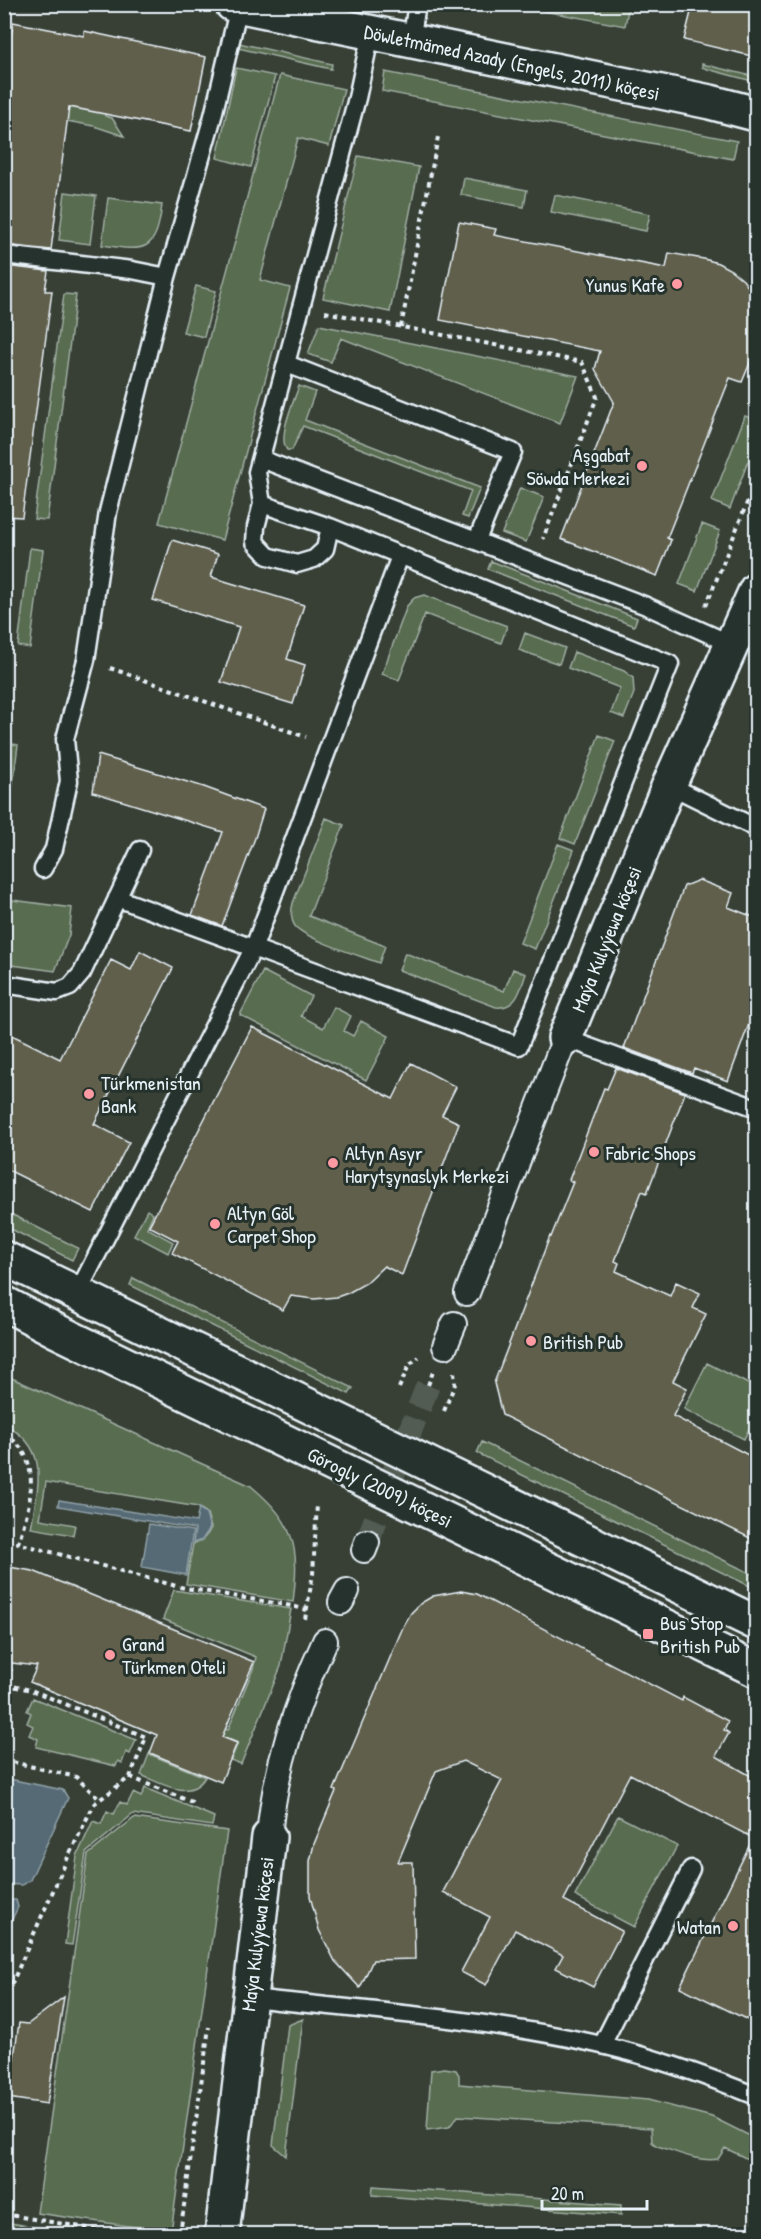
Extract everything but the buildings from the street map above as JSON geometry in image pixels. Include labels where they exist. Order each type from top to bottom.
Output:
[{"type":"street","name":"Döwletmämed Azady (Engels, 2011) köçesi","points":[[235,5],[710,102],[756,114]]},
{"type":"street","name":"Maýa Kulyýewa köçesi","points":[[467,1293],[565,1038],[669,785],[756,590]]},
{"type":"street","name":"Görogly (2009) köçesi","points":[[4,1258],[756,1623]]},
{"type":"street","name":"Görogly (2009) köçesi","points":[[4,1303],[57,1331],[756,1670]]},
{"type":"street","name":"Maýa Kulyýewa köçesi","points":[[222,2235],[272,1799],[289,1729],[325,1641]]},
{"type":"lane","points":[[411,41],[417,4]]},
{"type":"lane","points":[[43,869],[54,849],[69,781],[65,739],[86,660],[108,512],[168,277],[213,116],[235,5]]},
{"type":"lane","points":[[330,527],[325,549],[314,559],[297,564],[268,556],[255,542],[262,504],[257,472],[357,98],[370,33]]},
{"type":"lane","points":[[4,255],[132,270],[168,277]]},
{"type":"lane","points":[[287,364],[513,452],[477,540]]},
{"type":"lane","points":[[261,459],[644,605],[731,644]]},
{"type":"lane","points":[[117,898],[519,1046],[669,664],[330,527],[262,504]]},
{"type":"lane","points":[[77,1294],[254,947],[400,556]]},
{"type":"lane","points":[[669,785],[756,828]]},
{"type":"lane","points":[[4,984],[57,992],[70,987],[82,973],[140,849]]},
{"type":"lane","points":[[565,1038],[756,1108]]},
{"type":"lane","points":[[602,2045],[691,1869]]},
{"type":"lane","points":[[250,1998],[444,2018],[602,2045],[684,2067],[756,2096]]},
{"type":"path","points":[[401,327],[438,137]]},
{"type":"path","points":[[321,312],[582,362],[597,397],[534,562]]},
{"type":"path","points":[[697,629],[756,480]]},
{"type":"path","points":[[86,660],[329,745]]},
{"type":"path","points":[[399,1388],[409,1365],[419,1358]]},
{"type":"path","points":[[444,1411],[455,1384],[454,1372]]},
{"type":"path","points":[[4,1434],[24,1450],[30,1464],[31,1482],[24,1527],[18,1544],[180,1587],[307,1610]]},
{"type":"path","points":[[305,1621],[313,1574],[316,1504]]},
{"type":"path","points":[[4,1706],[11,1669]]},
{"type":"path","points":[[4,2001],[94,1804],[130,1776],[146,1737],[31,1690],[8,1685]]},
{"type":"path","points":[[4,1760],[76,1777],[100,1800]]},
{"type":"path","points":[[130,1776],[194,1803]]},
{"type":"path","points":[[4,1983],[12,1985]]},
{"type":"path","points":[[4,2214],[123,2235]]},
{"type":"path","points":[[83,2235],[84,2228]]},
{"type":"green space","points":[[629,4],[625,26],[511,5]]},
{"type":"green space","points":[[239,43],[332,64],[331,69],[238,48]]},
{"type":"green space","points":[[702,64],[756,77],[756,82],[707,69],[702,67]]},
{"type":"green space","points":[[236,68],[275,76],[251,167],[217,158]]},
{"type":"green space","points":[[385,72],[737,141],[733,159],[382,91]]},
{"type":"green space","points":[[280,75],[344,89],[329,146],[298,138],[260,280],[290,288],[222,540],[159,523]]},
{"type":"green space","points":[[69,104],[106,111],[105,116],[112,118],[124,136],[94,126],[66,121]]},
{"type":"green space","points":[[358,156],[419,167],[390,312],[323,298]]},
{"type":"green space","points":[[464,178],[527,190],[524,207],[461,195]]},
{"type":"green space","points":[[65,192],[96,196],[90,244],[59,240]]},
{"type":"green space","points":[[555,195],[650,214],[646,231],[551,212]]},
{"type":"green space","points":[[108,198],[162,205],[160,220],[152,240],[139,248],[102,245]]},
{"type":"green space","points":[[196,286],[216,291],[204,337],[183,332]]},
{"type":"green space","points":[[64,294],[76,295],[47,520],[34,519]]},
{"type":"green space","points":[[319,325],[578,376],[560,423],[341,338],[331,362],[308,354]]},
{"type":"green space","points":[[299,386],[315,392],[305,420],[480,488],[468,518],[462,516],[471,491],[303,426],[292,450],[287,450],[284,444],[285,428]]},
{"type":"green space","points":[[745,416],[756,420],[756,440],[730,509],[712,501]]},
{"type":"green space","points":[[520,488],[544,497],[526,542],[502,533]]},
{"type":"green space","points":[[702,524],[720,531],[697,591],[679,584]]},
{"type":"green space","points":[[30,548],[43,550],[30,648],[18,646]]},
{"type":"green space","points":[[491,561],[637,618],[634,626],[488,569]]},
{"type":"green space","points":[[424,595],[507,626],[501,643],[425,614],[399,680],[382,674],[407,606],[414,598]]},
{"type":"green space","points":[[525,633],[565,648],[559,664],[519,650]]},
{"type":"green space","points":[[574,652],[624,671],[633,678],[634,693],[624,718],[611,713],[620,688],[568,668]]},
{"type":"green space","points":[[599,735],[615,741],[575,844],[560,838]]},
{"type":"green space","points":[[5,743],[18,745],[5,844],[4,748]]},
{"type":"green space","points":[[326,818],[344,825],[309,916],[385,946],[379,963],[310,936],[295,926],[292,921],[293,903]]},
{"type":"green space","points":[[558,844],[574,850],[535,949],[520,943]]},
{"type":"green space","points":[[5,899],[72,908],[69,935],[55,971],[5,964]]},
{"type":"green space","points":[[405,953],[504,991],[513,969],[526,974],[513,1002],[503,1007],[496,1007],[399,970]]},
{"type":"green space","points":[[263,971],[311,996],[301,1016],[323,1028],[334,1007],[351,1016],[344,1031],[353,1036],[361,1021],[389,1036],[366,1080],[240,1015]]},
{"type":"green space","points":[[147,1210],[153,1214],[147,1228],[173,1242],[168,1253],[134,1235]]},
{"type":"green space","points":[[5,1211],[78,1248],[72,1260],[5,1226]]},
{"type":"green space","points":[[133,1278],[353,1388],[349,1394],[130,1285]]},
{"type":"green space","points":[[707,1363],[756,1388],[756,1414],[744,1439],[684,1409]]},
{"type":"green space","points":[[5,1375],[251,1486],[277,1512],[291,1537],[296,1565],[293,1602],[186,1584],[193,1544],[204,1538],[211,1528],[207,1513],[198,1507],[46,1482],[40,1519],[75,1525],[73,1535],[31,1528],[38,1469],[29,1445],[20,1434],[5,1425]]},
{"type":"green space","points":[[482,1442],[756,1576],[756,1589],[477,1453]]},
{"type":"green space","points":[[174,1590],[291,1609],[281,1666],[241,1764],[231,1760],[238,1743],[216,1734],[219,1726],[228,1730],[256,1657],[163,1619]]},
{"type":"green space","points":[[33,1698],[136,1740],[130,1754],[126,1752],[122,1763],[118,1761],[116,1766],[36,1747],[38,1739],[29,1735],[33,1726],[27,1723],[31,1713],[27,1711]]},
{"type":"green space","points":[[149,1754],[205,1777],[199,1784],[183,1789],[157,1782],[141,1775]]},
{"type":"green space","points":[[145,1788],[214,1817],[212,1826],[133,1814],[86,1853],[72,1945],[65,1944],[77,1856],[93,1821],[101,1824],[107,1811],[114,1814],[120,1802],[127,1805],[133,1793],[141,1797]]},
{"type":"green space","points":[[618,1816],[677,1846],[634,1927],[575,1896]]},
{"type":"green space","points":[[134,1818],[227,1831],[171,2232],[37,2213],[88,1855]]},
{"type":"green space","points":[[303,2019],[286,2156],[273,2145],[288,2025]]},
{"type":"green space","points":[[445,2068],[456,2070],[459,2075],[459,2084],[648,2100],[712,2117],[756,2139],[756,2163],[725,2148],[718,2159],[711,2160],[695,2158],[657,2146],[652,2142],[651,2128],[458,2116],[449,2127],[427,2130],[431,2070]]},
{"type":"green space","points":[[373,2186],[621,2205],[621,2215],[372,2195]]},
{"type":"green space","points":[[5,2222],[63,2232],[62,2234],[5,2234]]},
{"type":"water","points":[[59,1500],[196,1522],[199,1508],[206,1514],[210,1528],[202,1540],[193,1543],[195,1529],[58,1506]]},
{"type":"water","points":[[149,1524],[193,1531],[186,1575],[142,1567]]},
{"type":"water","points":[[4,1778],[63,1790],[68,1798],[30,1880],[22,1885],[5,1884]]},
{"type":"water","points":[[5,1900],[16,1900],[18,1907],[5,1934]]},
{"type":"tunnel","points":[[367,1542],[428,1385]]},
{"type":"place","name":"Yunus Kafe","points":[[677,284]]},
{"type":"place","name":"Aşgabat Söwda Merkezi","points":[[642,466]]},
{"type":"place","name":"Türkmenistan Bank","points":[[89,1094]]},
{"type":"place","name":"Fabric Shops","points":[[594,1152]]},
{"type":"place","name":"Altyn Asyr Harytşynaslyk Merkezi","points":[[333,1163]]},
{"type":"place","name":"Altyn Göl Carpet Shop","points":[[215,1224]]},
{"type":"place","name":"British Pub","points":[[531,1341]]},
{"type":"place","name":"Bus Stop British Pub","points":[[648,1634]]},
{"type":"place","name":"Grand Türkmen Oteli","points":[[110,1655]]},
{"type":"place","name":"Watan","points":[[733,1926]]}]
